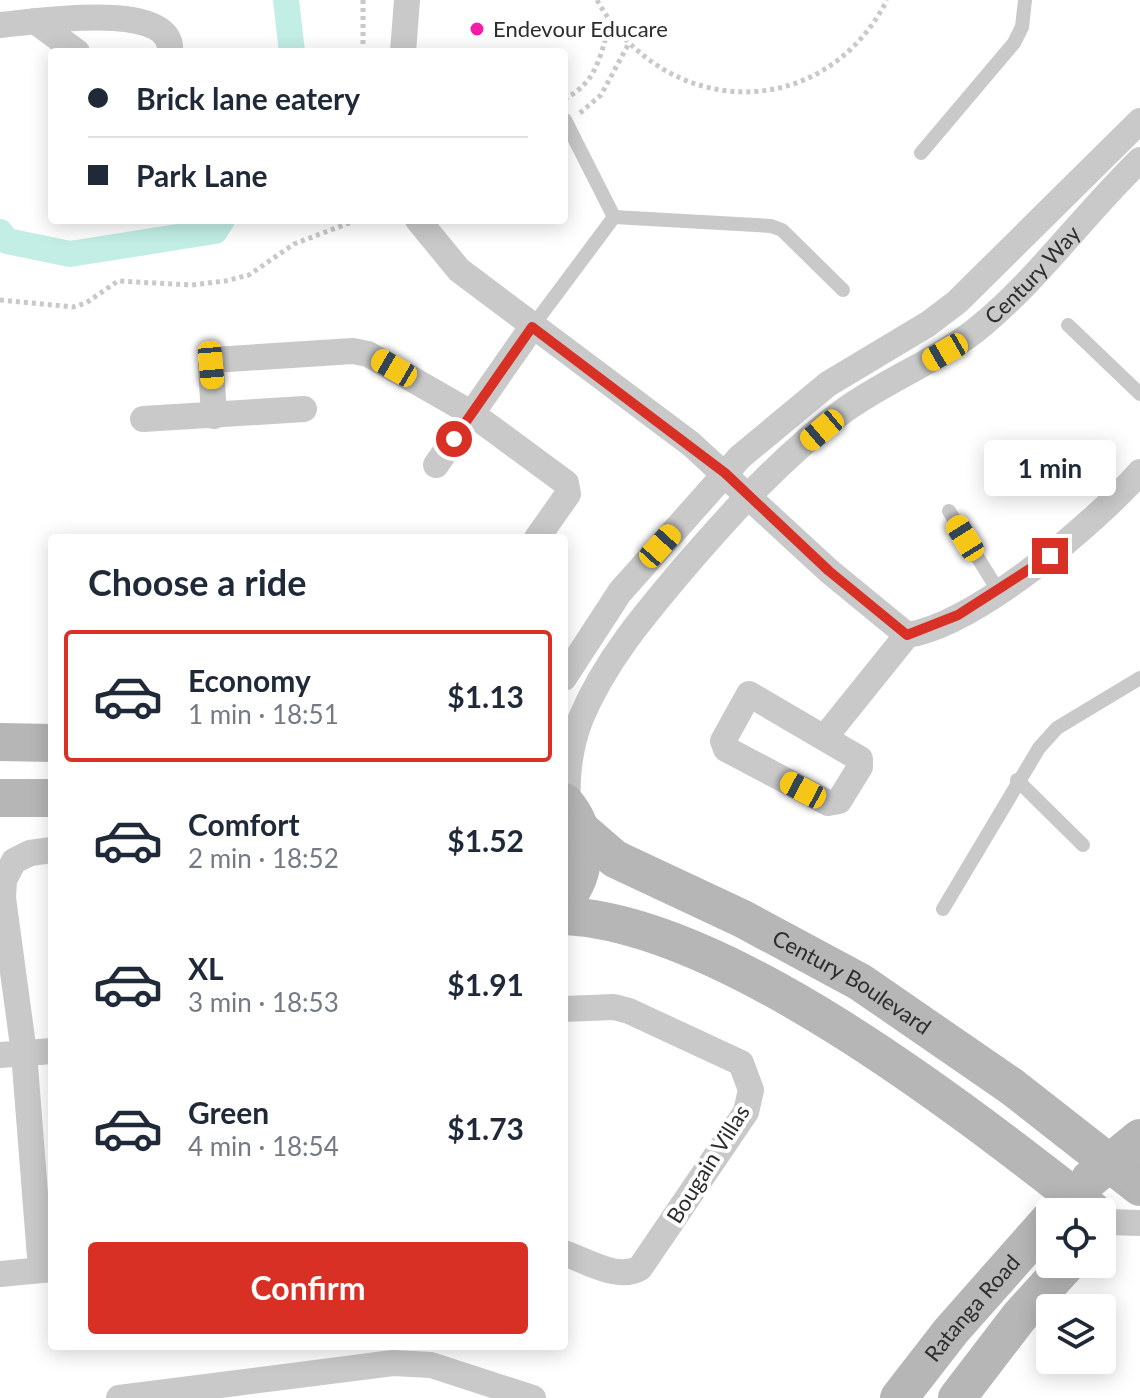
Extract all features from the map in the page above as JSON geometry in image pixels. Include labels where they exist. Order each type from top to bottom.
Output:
[{"type":"main road","points":[[0,742],[48,743]]},
{"type":"main road","points":[[0,798],[48,798]]},
{"type":"main road","points":[[568,893],[581,868],[583,847],[570,812]]},
{"type":"main road","name":"Century Boulevard","points":[[570,812],[615,859],[743,919],[860,982],[1011,1086],[1140,1189]]},
{"type":"main road","name":"Century Boulevard","points":[[568,916],[622,922],[671,940],[762,984],[906,1073],[1068,1198]]},
{"type":"main road","name":"Ratanga Road","points":[[1097,1198],[1110,1162],[1140,1138]]},
{"type":"main road","name":"Ratanga Road","points":[[1116,1202],[1140,1189]]},
{"type":"main road","name":"Ratanga Road","points":[[899,1398],[951,1331],[1036,1261]]},
{"type":"main road","name":"Ratanga Road","points":[[957,1398],[1019,1317],[1054,1278]]},
{"type":"street","points":[[403,48],[407,0]]},
{"type":"street","points":[[0,25],[112,6],[132,8],[153,15],[166,30],[169,48]]},
{"type":"street","points":[[35,21],[72,48]]},
{"type":"street","name":"Century Way","points":[[568,672],[606,610],[725,473],[828,384],[928,324],[957,302],[1140,121]]},
{"type":"street","name":"Century Way","points":[[570,812],[571,752],[582,717],[598,683],[642,617],[749,494],[844,411],[978,328],[1140,160]]},
{"type":"street","points":[[421,224],[459,270],[725,473],[829,571],[907,635]]},
{"type":"street","points":[[436,465],[532,327]]},
{"type":"street","points":[[214,416],[213,360],[359,352],[471,413],[569,487],[540,534]]},
{"type":"street","points":[[143,419],[304,409]]},
{"type":"street","points":[[825,737],[907,635],[941,624],[999,592],[1084,528],[1140,472]]},
{"type":"street","points":[[751,694],[825,737],[861,763],[839,801],[831,804],[726,749],[723,744],[751,694]]},
{"type":"street","points":[[0,1274],[47,1270],[12,1054],[3,898],[4,880],[14,861],[30,853],[48,851]]},
{"type":"street","name":"Bougain Villas","points":[[568,1009],[597,1007],[629,1011],[741,1063],[751,1090],[746,1112],[647,1258],[631,1273],[619,1274],[568,1255]]},
{"type":"street","points":[[12,1054],[48,1051]]},
{"type":"street","points":[[119,1398],[393,1363],[431,1365],[533,1398]]},
{"type":"lane","points":[[921,153],[1014,43],[1022,27],[1025,0]]},
{"type":"lane","points":[[568,126],[614,217]]},
{"type":"lane","points":[[614,217],[771,226],[782,230],[843,290]]},
{"type":"lane","points":[[532,327],[614,217]]},
{"type":"lane","points":[[1068,325],[1140,394]]},
{"type":"lane","points":[[949,511],[999,592]]},
{"type":"lane","points":[[943,909],[1017,780],[1057,728],[1140,678]]},
{"type":"lane","points":[[1017,780],[1083,845]]},
{"type":"path","points":[[363,0],[363,48]]},
{"type":"path","points":[[597,0],[628,45],[660,70],[698,86],[725,91],[783,86],[807,78],[849,53],[887,0]]},
{"type":"path","points":[[568,97],[588,85],[596,71],[610,23]]},
{"type":"path","points":[[568,119],[584,111],[601,95],[628,45]]},
{"type":"path","points":[[0,300],[73,307],[86,303],[118,281],[192,285],[249,275],[294,244],[346,224]]},
{"type":"waterway","points":[[286,0],[292,48]]},
{"type":"waterway","points":[[0,232],[7,241],[70,254],[215,231],[219,224]]},
{"type":"place","name":"Endevour Educare","points":[[477,29]]},
{"type":"route","points":[[454,439],[532,327],[691,444],[749,494],[829,571],[907,635],[958,615],[999,592],[1050,556]]}]
